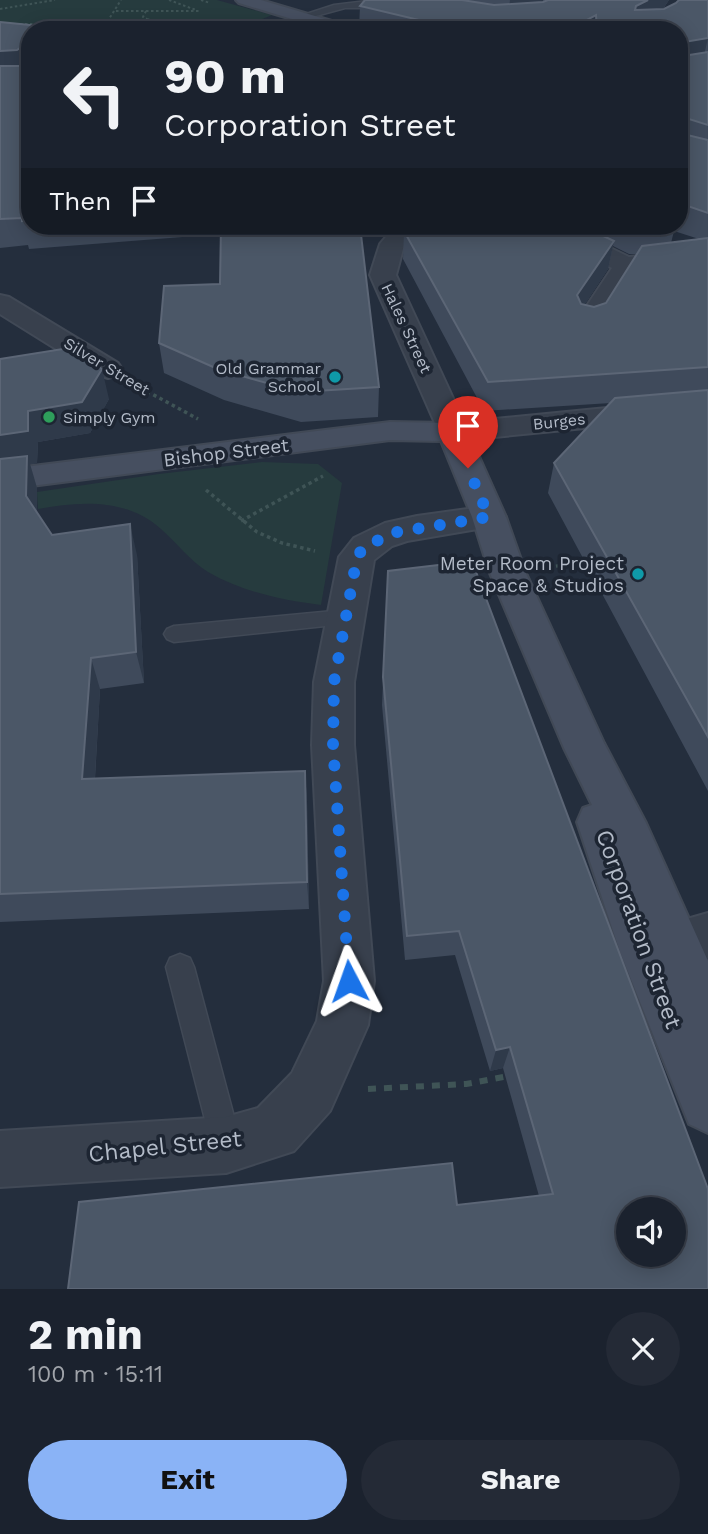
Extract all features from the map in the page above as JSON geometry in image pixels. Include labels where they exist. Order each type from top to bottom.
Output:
[{"type":"street","points":[[244,0],[315,21]]},
{"type":"street","name":"Hales Street","points":[[400,235],[392,244],[383,275],[453,432]]},
{"type":"street","points":[[582,235],[585,245],[626,265],[707,253]]},
{"type":"street","points":[[668,239],[707,253]]},
{"type":"street","points":[[588,325],[626,265]]},
{"type":"street","name":"Silver Street","points":[[0,303],[108,369]]},
{"type":"street","name":"Burges","points":[[453,432],[708,407]]},
{"type":"street","name":"Bishop Street","points":[[0,480],[390,430],[453,432]]},
{"type":"street","name":"Corporation Street","points":[[453,432],[489,517],[507,571],[584,748],[692,940],[708,1020]]},
{"type":"street","points":[[357,557],[370,543],[391,533],[489,517]]},
{"type":"street","name":"Chapel Street","points":[[0,1159],[226,1145],[274,1131],[311,1091],[342,1025],[349,981],[333,745],[334,682],[357,557]]},
{"type":"street","name":"Corporation Street","points":[[584,748],[600,828],[645,952],[708,1105]]},
{"type":"lane","points":[[326,8],[335,0]]},
{"type":"lane","points":[[301,17],[326,8],[370,1],[398,7]]},
{"type":"lane","points":[[174,634],[344,617]]},
{"type":"lane","points":[[180,967],[226,1145]]},
{"type":"path","points":[[0,9],[55,0]]},
{"type":"path","points":[[108,21],[121,0]]},
{"type":"path","points":[[116,11],[200,11],[169,0]]},
{"type":"path","points":[[146,11],[143,17],[154,21]]},
{"type":"path","points":[[13,24],[21,24]]},
{"type":"path","name":"Silver Street","points":[[108,369],[251,449]]},
{"type":"path","points":[[241,521],[353,458],[357,451],[353,435]]},
{"type":"path","points":[[182,457],[184,471],[189,479],[216,496],[241,521],[257,532],[282,543],[357,557]]},
{"type":"path","points":[[507,571],[601,561]]},
{"type":"path","points":[[311,1091],[466,1084],[521,1073]]},
{"type":"green space","points":[[0,0],[217,0],[272,15],[260,20],[262,21],[21,21],[21,45],[0,79]]},
{"type":"green space","points":[[262,462],[318,464],[342,483],[321,605],[263,594],[221,579],[195,562],[148,519],[133,512],[103,504],[70,504],[38,509],[37,492]]},
{"type":"building","points":[[365,0],[462,0],[494,5],[548,0],[648,0],[636,6],[635,10],[664,9],[679,0],[708,0],[708,38],[688,41],[688,21],[596,21],[596,15],[585,21],[423,21],[360,6]]},
{"type":"building","points":[[0,22],[21,24],[21,47],[0,51]]},
{"type":"building","points":[[708,52],[708,125],[688,119],[688,55]]},
{"type":"building","points":[[0,66],[21,66],[21,218],[0,219]]},
{"type":"building","points":[[688,135],[708,140],[708,213],[688,206]]},
{"type":"building","points":[[221,235],[361,235],[379,387],[299,392],[220,370],[159,343],[164,286],[220,284]]},
{"type":"building","points":[[406,235],[601,235],[614,241],[577,295],[581,304],[594,307],[606,303],[642,246],[708,238],[708,367],[488,382]]},
{"type":"building","points":[[69,348],[102,369],[82,402],[28,411],[28,431],[0,435],[0,359]]},
{"type":"building","points":[[708,390],[708,737],[554,463],[615,398]]},
{"type":"building","points":[[27,456],[26,496],[52,535],[130,524],[136,652],[91,658],[82,779],[305,771],[307,882],[0,894],[0,459]]},
{"type":"building","points":[[472,561],[708,1189],[708,1289],[68,1289],[79,1202],[452,1163],[457,1205],[553,1194],[510,1047],[496,1050],[459,931],[407,936],[383,677],[388,571]]},
{"type":"place","name":"Old Grammar School","points":[[335,377]]},
{"type":"place","name":"Simply Gym","points":[[49,417]]},
{"type":"place","name":"Meter Room Project Space & Studios","points":[[638,574]]},
{"type":"route","points":[[349,981],[333,745],[334,682],[357,557],[370,543],[391,533],[489,517],[468,468]]}]
